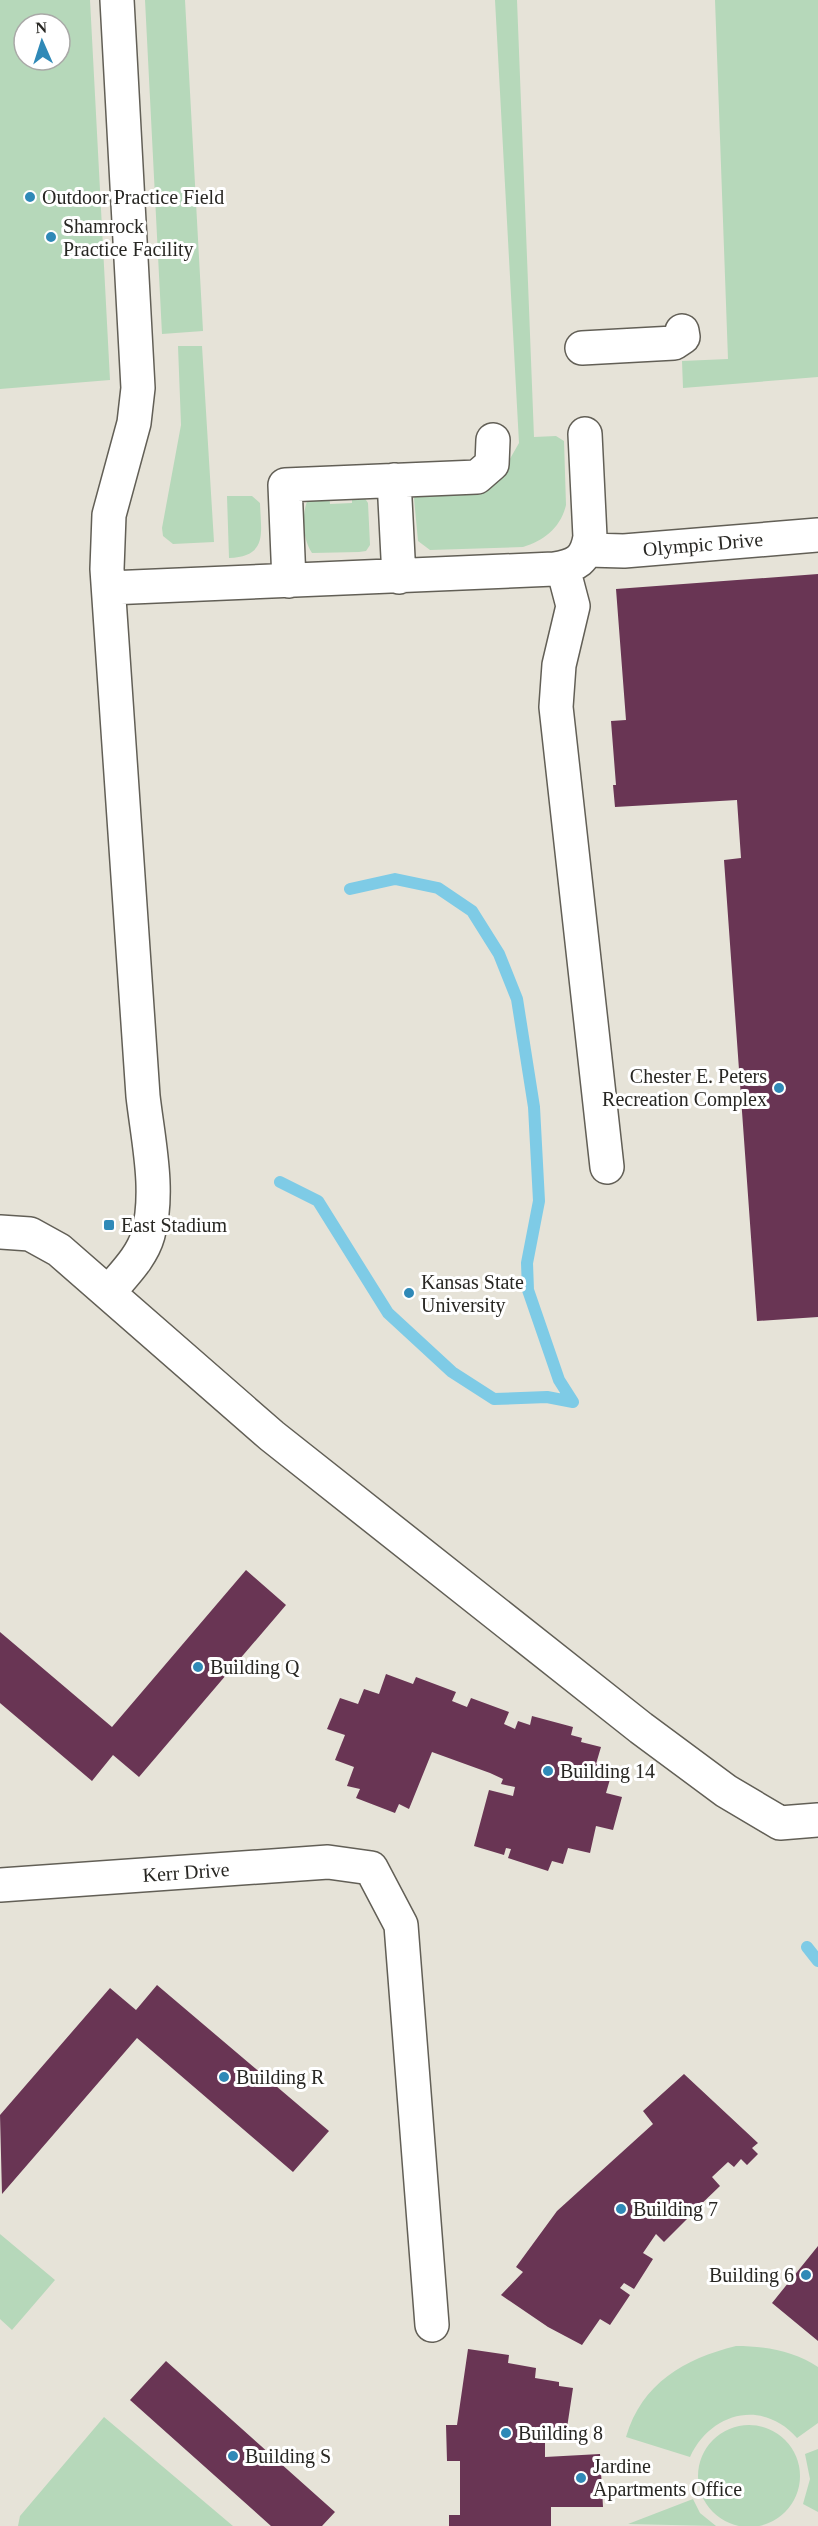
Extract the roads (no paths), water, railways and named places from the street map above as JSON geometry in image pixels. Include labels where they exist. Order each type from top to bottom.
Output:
[{"type":"street","points":[[109,1292],[137,1257],[148,1235],[152,1177],[142,1084],[109,588],[109,515],[134,423],[138,388],[117,0]]},
{"type":"street","points":[[582,348],[674,343],[683,337],[682,331]]},
{"type":"street","points":[[585,434],[590,537],[576,559],[573,606],[559,665],[556,707],[607,1167]]},
{"type":"street","points":[[289,581],[285,485],[477,477],[492,465],[494,440]]},
{"type":"street","points":[[393,480],[399,577]]},
{"type":"street","name":"Olympic Drive","points":[[109,588],[399,577],[576,559],[624,551],[818,534]]},
{"type":"street","points":[[0,1232],[30,1234],[59,1250],[300,1458],[641,1728],[726,1791],[780,1823],[818,1820]]},
{"type":"street","name":"Kerr Drive","points":[[0,1885],[328,1862],[371,1868],[401,1924],[432,2325]]},
{"type":"waterway","points":[[350,889],[395,879],[438,888],[472,911],[499,954],[517,999],[534,1107],[539,1201],[527,1263],[528,1290],[559,1380],[573,1402]]},
{"type":"waterway","points":[[280,1182],[318,1201],[388,1313],[452,1372],[494,1399],[547,1397],[573,1402]]},
{"type":"waterway","points":[[807,1947],[818,1961]]},
{"type":"place","name":"Outdoor Practice Field","points":[[30,197]]},
{"type":"place","name":"Shamrock Practice Facility","points":[[51,237]]},
{"type":"place","name":"Chester E. Peters Recreation Complex","points":[[779,1088]]},
{"type":"place","name":"East Stadium","points":[[109,1225]]},
{"type":"place","name":"Kansas State University","points":[[409,1293]]},
{"type":"place","name":"Building Q","points":[[198,1667]]},
{"type":"place","name":"Building 14","points":[[548,1771]]},
{"type":"place","name":"Building R","points":[[224,2077]]},
{"type":"place","name":"Building 7","points":[[621,2209]]},
{"type":"place","name":"Building 6","points":[[806,2275]]},
{"type":"place","name":"Building 8","points":[[506,2433]]},
{"type":"place","name":"Building S","points":[[233,2456]]},
{"type":"place","name":"Jardine Apartments Office","points":[[581,2478]]}]
